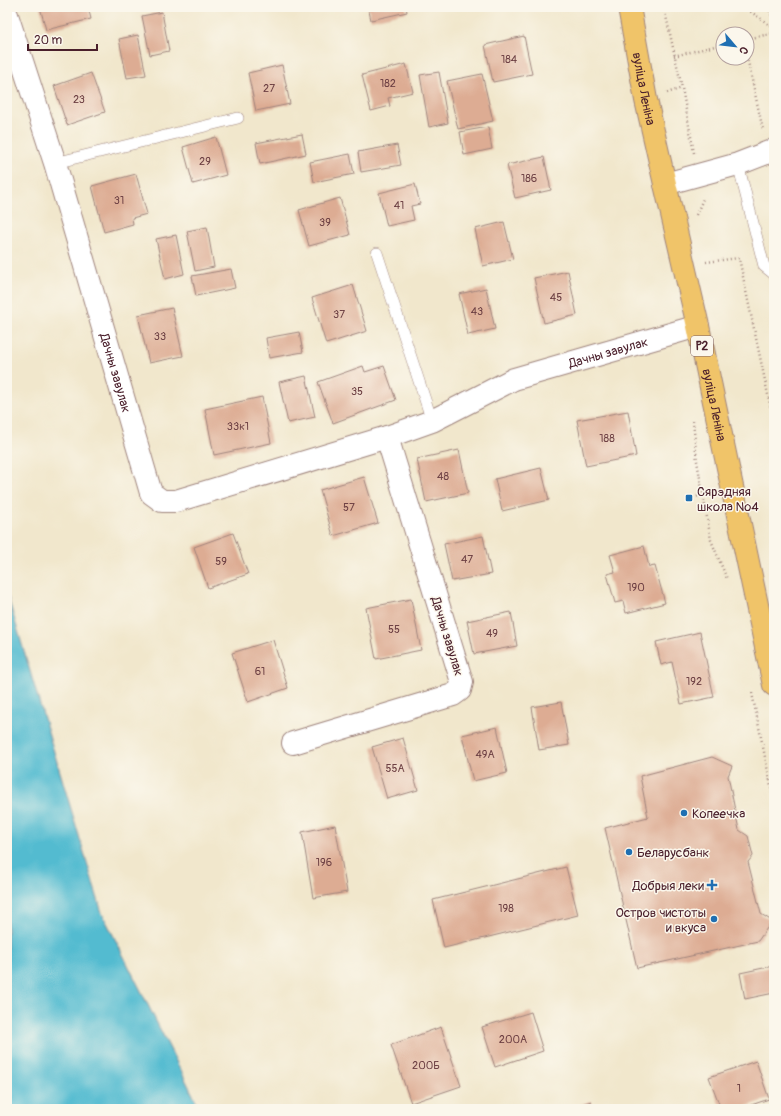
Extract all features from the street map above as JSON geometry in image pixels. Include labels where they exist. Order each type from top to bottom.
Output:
[{"type":"main road","name":"вуліца Леніна","points":[[629,7],[646,100],[664,184],[698,326],[774,685]]},
{"type":"street","name":"Дачны завулак","points":[[7,15],[54,162],[151,493],[162,501],[176,501],[387,437],[432,421],[514,379],[698,326]]},
{"type":"street","points":[[664,184],[738,164],[771,151]]},
{"type":"street","name":"Дачны завулак","points":[[293,743],[453,695],[460,690],[462,682],[387,437]]},
{"type":"lane","points":[[54,162],[238,118]]},
{"type":"lane","points":[[738,164],[764,266],[774,274]]},
{"type":"lane","points":[[377,253],[432,421]]},
{"type":"path","points":[[664,7],[674,56],[715,46]]},
{"type":"path","points":[[744,7],[774,28]]},
{"type":"path","points":[[768,7],[774,21]]},
{"type":"path","points":[[755,37],[774,33]]},
{"type":"path","points":[[749,66],[771,151]]},
{"type":"path","points":[[704,262],[738,258],[774,423]]},
{"type":"path","points":[[693,416],[697,460],[711,540],[729,585]]},
{"type":"path","points":[[752,693],[774,801]]},
{"type":"water","points":[[7,594],[102,913],[200,1109],[7,1109]]},
{"type":"building","points":[[40,7],[88,7],[91,19],[46,30]]},
{"type":"building","points":[[368,7],[406,7],[407,12],[371,20]]},
{"type":"building","points":[[162,12],[169,51],[150,55],[142,16]]},
{"type":"building","points":[[138,35],[146,75],[127,78],[119,39]]},
{"type":"building","points":[[524,36],[532,74],[493,82],[485,45]]},
{"type":"building","points":[[406,64],[413,92],[388,98],[390,106],[371,111],[362,75]]},
{"type":"building","points":[[282,65],[290,104],[256,111],[248,73]]},
{"type":"building","points":[[439,72],[448,123],[429,127],[420,75]]},
{"type":"building","points":[[91,73],[105,112],[67,125],[54,86]]},
{"type":"building","points":[[482,74],[493,121],[458,129],[447,81]]},
{"type":"building","points":[[488,127],[492,149],[464,155],[460,132]]},
{"type":"building","points":[[302,134],[306,154],[260,164],[256,143]]},
{"type":"building","points":[[216,137],[226,175],[193,184],[183,147]]},
{"type":"building","points":[[397,145],[401,165],[361,172],[358,152]]},
{"type":"building","points":[[350,154],[354,174],[314,182],[310,162]]},
{"type":"building","points":[[544,157],[551,190],[515,198],[507,165]]},
{"type":"building","points":[[136,174],[147,214],[132,218],[133,224],[104,232],[92,186]]},
{"type":"building","points":[[415,184],[420,204],[411,206],[414,220],[387,226],[379,193]]},
{"type":"building","points":[[340,198],[350,235],[309,246],[299,210]]},
{"type":"building","points":[[504,222],[513,259],[483,266],[475,229]]},
{"type":"building","points":[[207,227],[214,267],[195,271],[187,231]]},
{"type":"building","points":[[176,235],[184,274],[165,279],[156,239]]},
{"type":"building","points":[[231,269],[235,288],[196,296],[192,276]]},
{"type":"building","points":[[568,271],[577,315],[544,323],[534,278]]},
{"type":"building","points":[[353,285],[367,331],[326,344],[312,298]]},
{"type":"building","points":[[486,288],[495,329],[468,335],[459,294]]},
{"type":"building","points":[[172,308],[183,356],[149,363],[138,315]]},
{"type":"building","points":[[299,332],[303,352],[269,358],[266,338]]},
{"type":"building","points":[[363,366],[365,372],[384,366],[396,400],[333,423],[318,382]]},
{"type":"building","points":[[306,376],[315,417],[288,423],[279,382]]},
{"type":"building","points":[[262,397],[271,443],[214,455],[205,409]]},
{"type":"building","points":[[628,411],[636,456],[586,466],[577,420]]},
{"type":"building","points":[[459,450],[468,493],[426,502],[417,459]]},
{"type":"building","points":[[541,468],[549,500],[502,511],[495,479]]},
{"type":"building","points":[[364,477],[378,523],[333,536],[320,490]]},
{"type":"building","points":[[233,533],[248,574],[208,588],[194,547]]},
{"type":"building","points":[[483,536],[491,574],[452,581],[444,544]]},
{"type":"building","points":[[644,546],[649,567],[655,566],[665,603],[626,613],[623,601],[615,603],[607,574],[615,572],[610,555]]},
{"type":"building","points":[[411,599],[421,650],[376,659],[366,608]]},
{"type":"building","points":[[511,612],[517,646],[474,654],[467,621]]},
{"type":"building","points":[[700,632],[714,697],[681,704],[672,662],[661,665],[656,642]]},
{"type":"building","points":[[273,640],[288,688],[248,702],[232,653]]},
{"type":"building","points":[[561,702],[569,745],[539,750],[532,707]]},
{"type":"building","points":[[497,727],[507,773],[473,781],[462,735]]},
{"type":"building","points":[[403,738],[418,790],[387,799],[372,747]]},
{"type":"building","points":[[712,757],[732,766],[728,776],[739,830],[748,836],[753,856],[748,862],[761,914],[772,921],[758,941],[637,968],[605,828],[648,817],[640,776]]},
{"type":"building","points":[[335,825],[347,892],[313,898],[302,832]]},
{"type":"building","points":[[566,867],[578,915],[444,948],[433,900]]},
{"type":"building","points":[[773,966],[774,993],[745,999],[740,973]]},
{"type":"building","points":[[531,1012],[543,1051],[495,1067],[482,1027]]},
{"type":"building","points":[[441,1027],[461,1086],[411,1103],[391,1045]]},
{"type":"building","points":[[756,1061],[769,1099],[739,1109],[721,1109],[709,1077]]},
{"type":"building","points":[[591,1101],[594,1109],[568,1109]]},
{"type":"place","name":"Сярэдняя школа №4","points":[[689,498]]},
{"type":"place","name":"Копеечка","points":[[684,813]]},
{"type":"place","name":"Беларусбанк","points":[[629,852]]},
{"type":"place","name":"Добрыя леки","points":[[712,885]]},
{"type":"place","name":"Остров чистоты и вкуса","points":[[714,919]]}]
